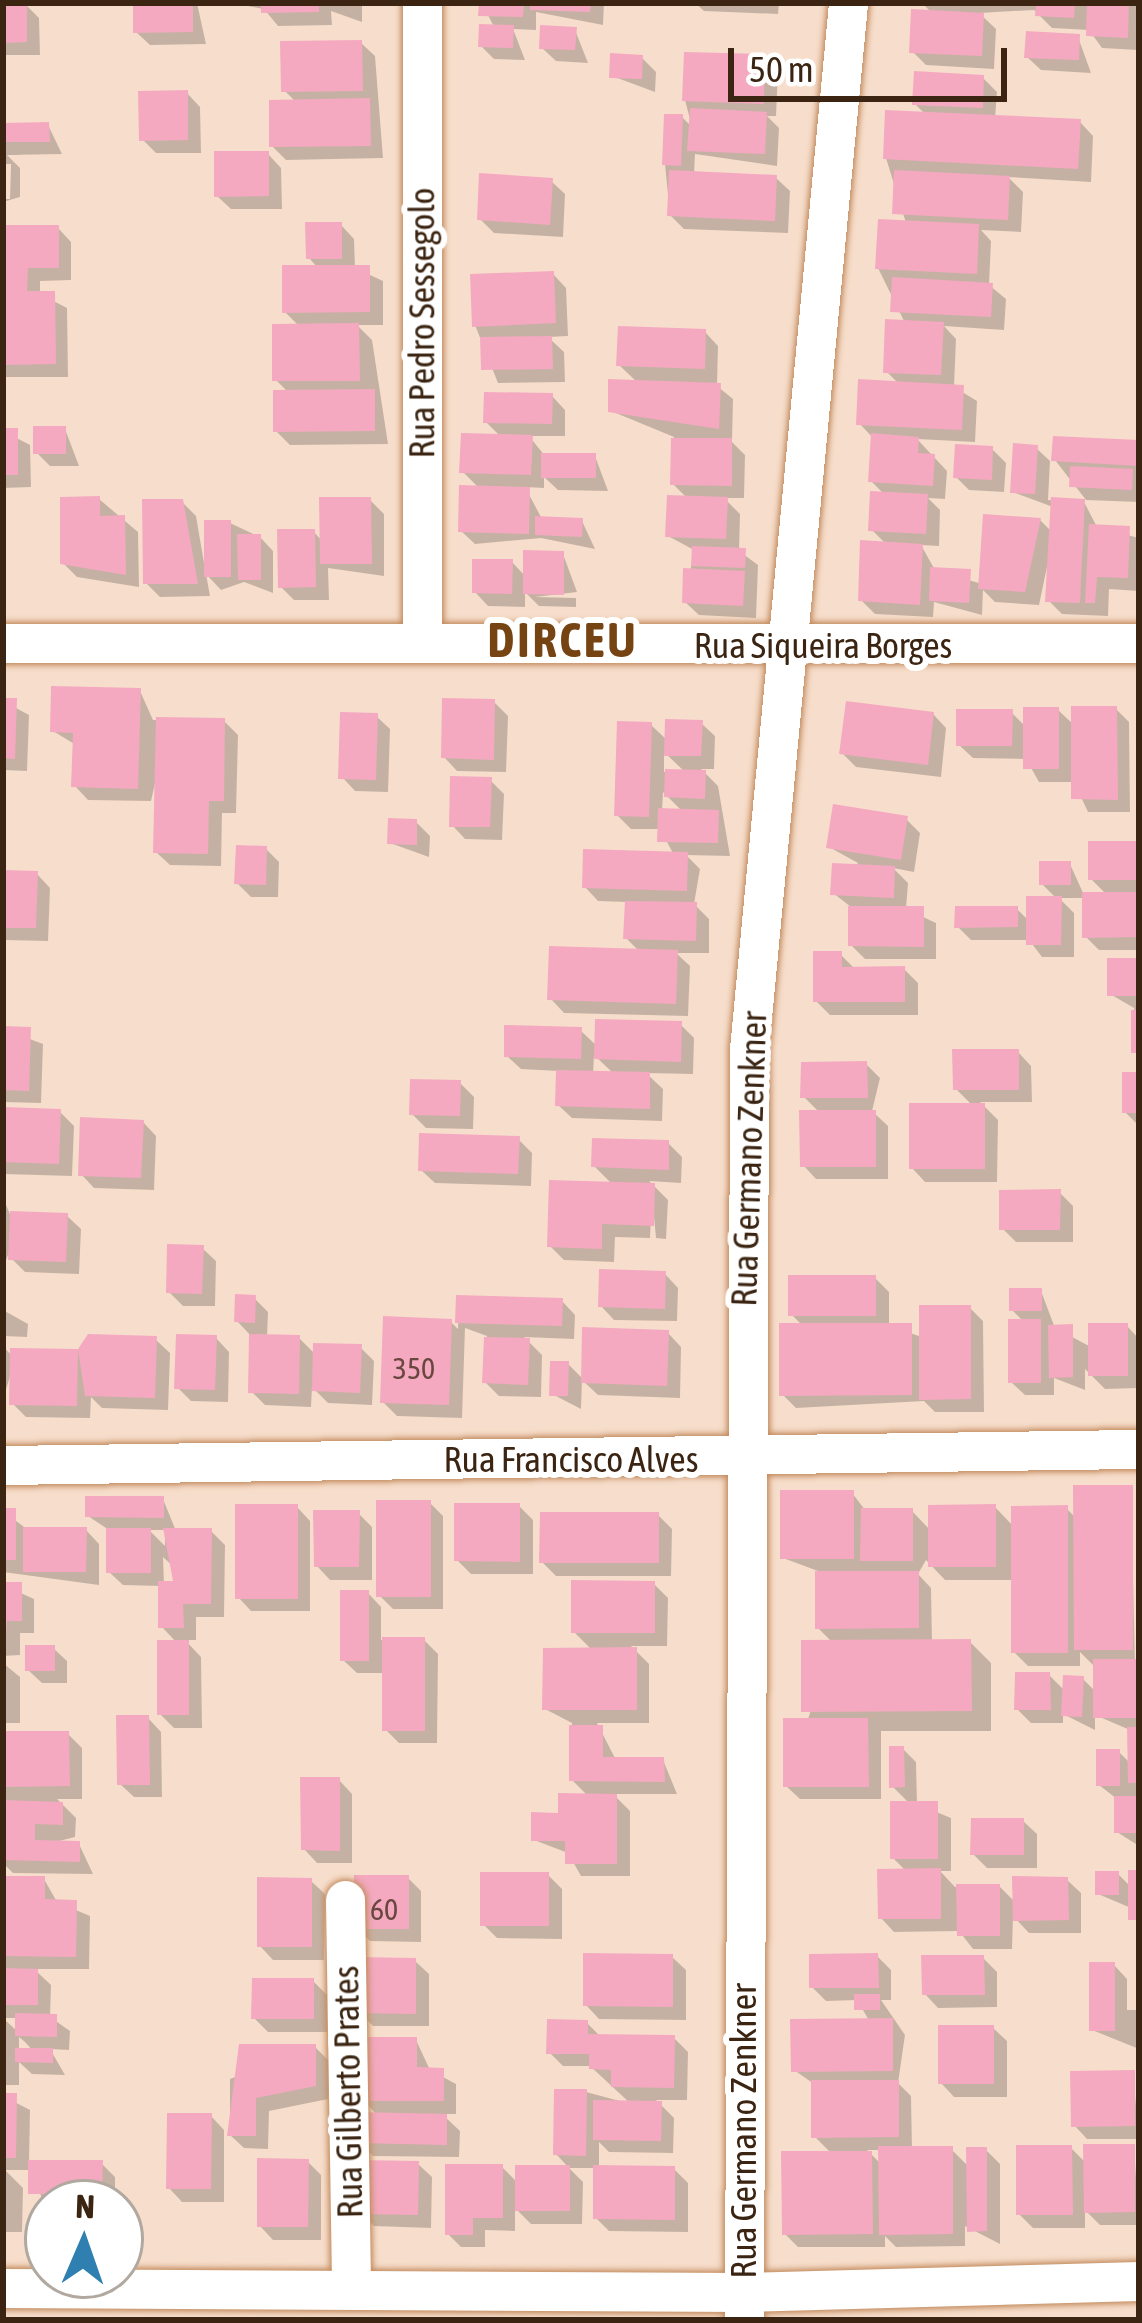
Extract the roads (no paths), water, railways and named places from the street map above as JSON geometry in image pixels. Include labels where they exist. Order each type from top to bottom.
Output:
[{"type":"street","name":"Rua Pedro Sessegolo","points":[[422,3],[422,643]]},
{"type":"street","name":"Rua Germano Zenkner","points":[[744,2306],[742,1459],[749,1049],[779,649],[848,3]]},
{"type":"street","name":"Rua Siqueira Borges","points":[[3,643],[779,649],[1139,643]]},
{"type":"street","name":"Rua Francisco Alves","points":[[3,1465],[742,1459],[1139,1449]]},
{"type":"street","name":"Rua Gilberto Prates","points":[[345,1900],[351,2283]]},
{"type":"street","points":[[3,2288],[186,2302],[351,2283],[744,2306],[1139,2281]]},
{"type":"district","name":"DIRCEU","points":[[563,640]]}]
